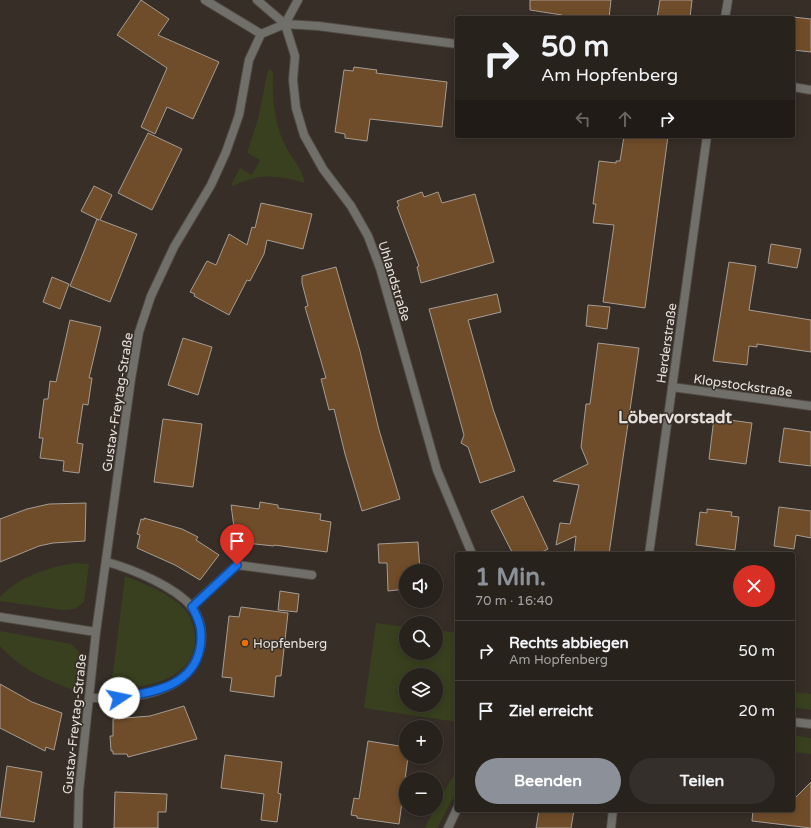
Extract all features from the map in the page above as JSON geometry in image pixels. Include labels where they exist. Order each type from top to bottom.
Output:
[{"type":"street","points":[[205,0],[261,34],[285,24],[318,26],[455,44]]},
{"type":"street","points":[[257,0],[285,24]]},
{"type":"street","points":[[285,24],[298,0]]},
{"type":"street","points":[[725,16],[728,0]]},
{"type":"street","name":"Uhlandstraße","points":[[285,24],[295,56],[293,80],[296,108],[304,135],[324,169],[351,206],[368,236],[382,276],[437,470],[471,552]]},
{"type":"street","name":"Gustav-Freytag-Straße","points":[[78,828],[79,791],[96,632],[107,562],[131,379],[139,332],[151,296],[174,248],[211,185],[226,152],[239,114],[250,60],[261,34]]},
{"type":"street","points":[[795,87],[811,90]]},
{"type":"street","name":"Herderstraße","points":[[649,552],[707,138]]},
{"type":"street","name":"Klopstockstraße","points":[[672,387],[811,406]]},
{"type":"street","points":[[88,698],[119,698],[165,688],[181,679],[194,666],[199,655],[202,642],[200,624],[192,607],[180,597],[136,571],[107,562]]},
{"type":"street","points":[[192,607],[237,565],[312,575]]},
{"type":"street","points":[[0,617],[96,632]]},
{"type":"street","points":[[795,722],[811,724]]},
{"type":"street","points":[[448,828],[456,812]]},
{"type":"street","points":[[611,828],[613,812]]},
{"type":"green space","points":[[268,70],[273,71],[273,99],[278,127],[285,145],[297,164],[304,179],[304,183],[286,178],[259,177],[234,186],[231,185],[240,168],[252,175],[260,160],[247,153],[258,119]]},
{"type":"green space","points":[[76,563],[89,564],[84,602],[75,609],[63,610],[0,601],[0,597],[16,583],[25,578],[55,567]]},
{"type":"green space","points":[[125,576],[149,586],[173,599],[180,605],[186,611],[191,620],[195,637],[193,651],[187,663],[178,672],[153,684],[138,687],[111,688]]},
{"type":"green space","points":[[376,623],[399,626],[399,660],[443,660],[443,631],[455,633],[455,722],[364,708]]},
{"type":"green space","points":[[0,631],[71,644],[79,652],[74,690],[43,678],[25,668],[0,646]]},
{"type":"green space","points":[[795,692],[811,694],[811,710],[795,707]]},
{"type":"green space","points":[[795,735],[811,738],[811,754],[795,752]]},
{"type":"green space","points":[[455,773],[455,795],[437,828],[425,828],[431,816],[443,816],[443,793]]},
{"type":"building","points":[[141,0],[169,19],[158,35],[219,62],[193,119],[167,107],[155,134],[141,127],[167,68],[117,35]]},
{"type":"building","points":[[530,0],[611,0],[609,16],[562,16],[530,10]]},
{"type":"building","points":[[660,0],[692,0],[690,16],[657,16]]},
{"type":"building","points":[[795,17],[811,19],[811,52],[795,50]]},
{"type":"building","points":[[354,67],[377,70],[376,73],[447,82],[442,127],[370,119],[367,141],[345,138],[345,134],[335,132],[344,70],[353,71]]},
{"type":"building","points":[[148,133],[182,149],[152,210],[118,193]]},
{"type":"building","points":[[624,138],[668,138],[645,308],[603,302],[614,225],[593,223],[596,204],[593,204],[599,161],[616,163],[616,161],[620,161]]},
{"type":"building","points":[[94,186],[112,195],[100,220],[137,234],[110,302],[70,286],[97,219],[81,211]]},
{"type":"building","points":[[422,192],[424,197],[438,192],[442,203],[475,194],[494,262],[421,283],[417,267],[419,266],[397,207],[399,206],[397,201]]},
{"type":"building","points":[[261,203],[312,214],[303,249],[267,240],[264,254],[250,281],[247,280],[229,315],[194,296],[195,294],[190,292],[207,261],[216,265],[229,234],[247,245],[252,227],[255,228]]},
{"type":"building","points":[[771,244],[801,249],[797,268],[768,263]]},
{"type":"building","points":[[729,262],[756,266],[749,310],[811,320],[811,352],[757,344],[757,347],[749,346],[747,365],[713,361]]},
{"type":"building","points":[[336,267],[360,351],[379,430],[400,499],[362,511],[345,454],[334,409],[329,410],[321,379],[326,378],[305,307],[308,306],[302,283],[302,276]]},
{"type":"building","points":[[52,277],[69,284],[60,309],[43,302]]},
{"type":"building","points":[[497,294],[501,312],[468,320],[493,409],[515,471],[480,483],[468,447],[461,443],[464,435],[429,309]]},
{"type":"building","points":[[588,305],[610,307],[607,329],[586,326]]},
{"type":"building","points":[[70,320],[101,327],[89,378],[92,378],[88,405],[83,404],[77,443],[83,444],[79,473],[63,471],[64,461],[40,458],[43,438],[39,438],[44,399],[48,399],[50,381],[56,382]]},
{"type":"building","points":[[183,338],[212,347],[198,395],[168,385]]},
{"type":"building","points":[[598,343],[639,348],[609,552],[574,552],[576,536],[556,545],[560,523],[570,524],[579,485],[553,481],[588,464],[581,447],[586,404],[590,404]]},
{"type":"building","points":[[714,418],[752,423],[746,464],[709,459]]},
{"type":"building","points":[[163,419],[202,424],[193,487],[154,482]]},
{"type":"building","points":[[784,428],[811,432],[811,466],[779,462]]},
{"type":"building","points":[[523,496],[548,549],[542,552],[512,552],[491,511]]},
{"type":"building","points":[[260,502],[278,505],[278,508],[321,514],[320,520],[331,522],[327,552],[236,542],[231,505],[259,509]]},
{"type":"building","points":[[86,503],[85,541],[53,543],[39,546],[0,562],[0,519],[27,509],[49,504]]},
{"type":"building","points":[[779,507],[811,511],[811,538],[796,535],[794,549],[774,546]]},
{"type":"building","points":[[707,509],[732,512],[731,516],[739,517],[735,550],[696,545],[700,512],[707,513]]},
{"type":"building","points":[[144,518],[182,529],[198,537],[196,540],[219,555],[200,580],[175,565],[137,548],[140,535],[137,534],[141,519],[144,520]]},
{"type":"building","points":[[418,542],[420,564],[399,564],[399,590],[388,591],[387,563],[379,563],[378,544]]},
{"type":"building","points":[[280,591],[299,594],[297,612],[278,610]]},
{"type":"building","points":[[241,607],[288,613],[281,676],[276,676],[274,697],[230,691],[232,678],[222,677],[229,616],[239,617]]},
{"type":"building","points":[[0,684],[32,702],[62,713],[54,750],[46,747],[45,751],[0,728]]},
{"type":"building","points":[[184,706],[197,739],[128,757],[127,754],[113,754],[113,751],[111,751],[110,736],[113,736],[113,719],[150,716]]},
{"type":"building","points":[[368,741],[399,746],[399,764],[407,764],[406,772],[399,772],[399,824],[357,818],[357,816],[351,815],[354,798],[359,799]]},
{"type":"building","points":[[225,755],[282,762],[278,793],[281,794],[277,822],[261,820],[264,794],[221,788]]},
{"type":"building","points":[[7,766],[42,772],[34,822],[0,817]]},
{"type":"building","points":[[811,782],[811,828],[752,821],[753,812],[795,812],[795,798]]},
{"type":"building","points":[[115,792],[167,794],[166,812],[158,812],[158,828],[114,828]]},
{"type":"building","points":[[539,812],[574,812],[571,828],[536,828]]},
{"type":"place","name":"Hopfenberg","points":[[245,643]]},
{"type":"district","name":"Löbervorstadt","points":[[675,417]]},
{"type":"route","points":[[119,698],[165,688],[181,679],[194,666],[199,655],[202,642],[202,629],[199,618],[192,607],[237,565]]}]
